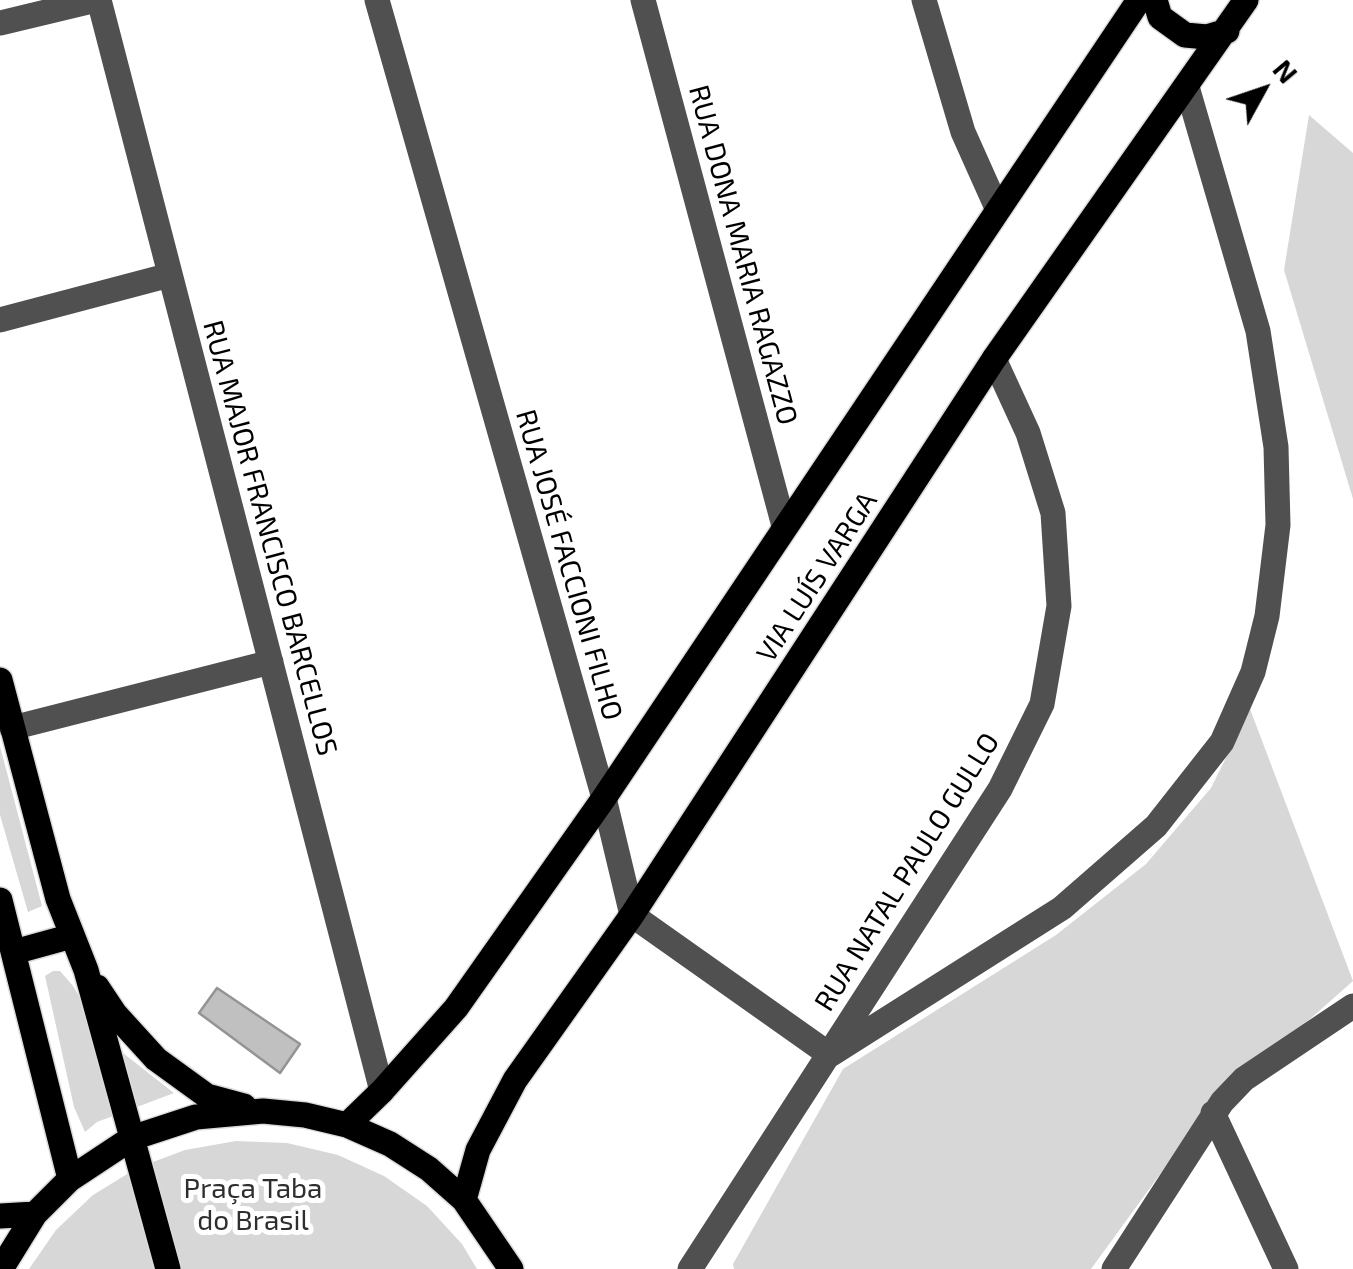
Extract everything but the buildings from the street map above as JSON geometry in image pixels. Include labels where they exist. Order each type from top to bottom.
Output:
[{"type":"main road","name":"VIA LUÍS VARGA","points":[[347,1125],[382,1092],[456,1008],[604,798],[1140,0]]},
{"type":"main road","points":[[1155,0],[1160,17],[1186,35],[1206,37],[1228,30]]},
{"type":"main road","name":"VIA LUÍS VARGA","points":[[464,1200],[478,1150],[514,1080],[632,915],[994,359],[1246,0]]},
{"type":"main road","points":[[0,680],[58,899],[86,970],[168,1269]]},
{"type":"main road","points":[[0,900],[70,1179]]},
{"type":"main road","points":[[14,952],[72,936]]},
{"type":"main road","points":[[86,970],[115,1014],[156,1059],[207,1096],[347,1125],[390,1144],[429,1169],[464,1200],[510,1269]]},
{"type":"main road","points":[[6,1261],[35,1214],[70,1179],[132,1138],[196,1116],[263,1110]]},
{"type":"main road","points":[[0,1216],[35,1214]]},
{"type":"street","points":[[0,23],[98,0]]},
{"type":"street","name":"RUA MAJOR FRANCISCO BARCELLOS","points":[[98,0],[382,1092]]},
{"type":"street","name":"RUA JOSÉ FACCIONI FILHO","points":[[376,0],[604,798],[632,915]]},
{"type":"street","name":"RUA DONA MARIA RAGAZZO","points":[[643,0],[784,526]]},
{"type":"street","points":[[924,0],[963,132],[998,208]]},
{"type":"street","points":[[632,915],[830,1056],[1062,908],[1156,826],[1222,742],[1254,672],[1267,616],[1278,525],[1276,448],[1258,330],[1187,87]]},
{"type":"street","points":[[0,320],[170,275]]},
{"type":"street","name":"RUA NATAL PAULO GULLO","points":[[690,1269],[1000,789],[1042,704],[1059,606],[1053,513],[1028,433],[994,359]]},
{"type":"street","points":[[12,728],[271,662]]},
{"type":"street","points":[[1114,1269],[1213,1113],[1244,1078],[1353,1006]]},
{"type":"street","points":[[1213,1113],[1286,1269]]},
{"type":"street","points":[[709,1238],[712,1269]]},
{"type":"green space","points":[[1309,115],[1353,153],[1353,499],[1284,270]]},
{"type":"green space","points":[[1250,709],[1353,981],[1206,1111],[1091,1269],[734,1269],[733,1264],[843,1069],[1056,935],[1146,864],[1211,788]]},
{"type":"green space","points":[[0,746],[42,906],[28,912],[0,815]]},
{"type":"green space","points":[[60,971],[73,986],[105,1039],[174,1093],[97,1122],[85,1132],[74,1107],[45,976]]},
{"type":"green space","name":"Praça Taba do Brasil","points":[[236,1141],[287,1143],[338,1155],[384,1176],[427,1206],[462,1244],[477,1269],[29,1269],[56,1230],[93,1195],[137,1168],[185,1150]]}]
